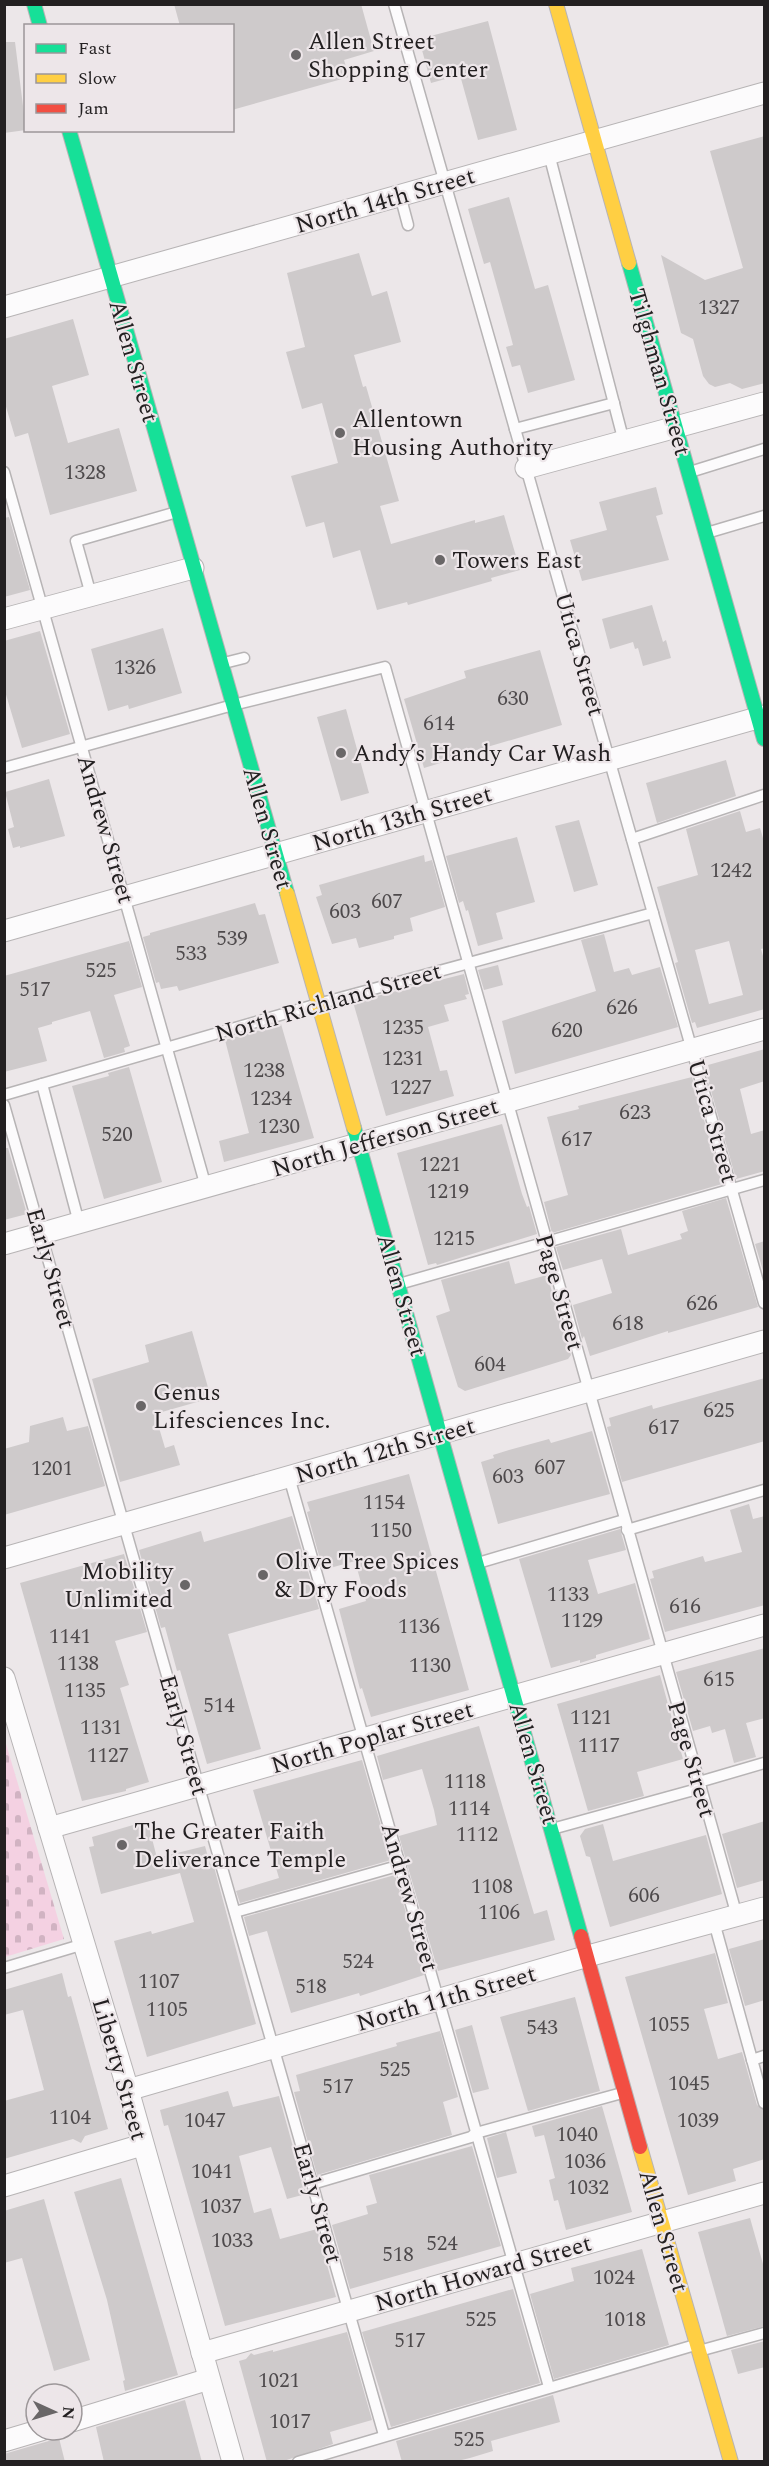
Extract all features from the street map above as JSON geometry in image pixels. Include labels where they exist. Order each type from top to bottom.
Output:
[{"type":"street","points":[[34,4],[39,24]]},
{"type":"street","name":"Tilghman Street","points":[[556,4],[706,533],[762,717],[765,739]]},
{"type":"street","name":"North 14th Street","points":[[4,307],[765,93]]},
{"type":"street","name":"Allen Street","points":[[70,132],[399,1284],[661,2222],[731,2462]]},
{"type":"street","points":[[526,468],[765,403]]},
{"type":"street","points":[[4,619],[193,568]]},
{"type":"street","name":"North 13th Street","points":[[4,931],[762,717]]},
{"type":"street","name":"North Jefferson Street","points":[[4,1244],[765,1029]]},
{"type":"street","name":"North 12th Street","points":[[4,1558],[765,1341]]},
{"type":"street","name":"North Poplar Street","points":[[49,1828],[765,1625]]},
{"type":"street","name":"Liberty Street","points":[[4,1678],[128,2090],[233,2462]]},
{"type":"street","name":"North 11th Street","points":[[128,2090],[588,1956],[765,1908]]},
{"type":"street","points":[[5,2183],[142,2145]]},
{"type":"street","name":"North Howard Street","points":[[202,2353],[349,2312],[513,2262],[765,2193]]},
{"type":"street","points":[[84,2417],[209,2379]]},
{"type":"street","points":[[4,2441],[24,2435]]},
{"type":"lane","name":"Utica Street","points":[[394,4],[765,1303]]},
{"type":"lane","points":[[549,154],[624,442]]},
{"type":"lane","points":[[400,195],[408,225]]},
{"type":"lane","points":[[515,429],[614,403]]},
{"type":"lane","points":[[689,472],[765,448]]},
{"type":"lane","name":"Andrew Street","points":[[4,472],[206,1187]]},
{"type":"lane","points":[[91,595],[76,541],[177,512]]},
{"type":"lane","points":[[706,533],[765,516]]},
{"type":"lane","points":[[220,664],[244,658]]},
{"type":"lane","name":"Page Street","points":[[232,705],[385,667],[506,1103],[737,1916]]},
{"type":"lane","points":[[4,768],[232,705]]},
{"type":"lane","points":[[632,839],[765,795]]},
{"type":"lane","name":"North Richland Street","points":[[4,1095],[318,1004],[653,913]]},
{"type":"lane","points":[[42,1084],[79,1223]]},
{"type":"lane","name":"Early Street","points":[[4,1105],[384,2435]]},
{"type":"lane","points":[[399,1284],[765,1180]]},
{"type":"lane","name":"Andrew Street","points":[[289,1477],[549,2387]]},
{"type":"lane","points":[[478,1563],[765,1490]]},
{"type":"lane","points":[[552,1829],[765,1763]]},
{"type":"lane","points":[[235,1912],[401,1865]]},
{"type":"lane","points":[[714,1922],[765,2103]]},
{"type":"lane","points":[[4,1968],[84,1944]]},
{"type":"lane","points":[[752,2060],[765,2056]]},
{"type":"lane","points":[[312,2184],[471,2137],[476,2133],[625,2092]]},
{"type":"lane","points":[[298,2462],[549,2387],[765,2333]]},
{"type":"green space","points":[[4,1737],[64,1939],[5,1957],[4,1957]]},
{"type":"building","name":"Allen Street Shopping Center","points":[[174,4],[361,4],[374,51],[344,60],[349,77],[234,109],[234,24],[179,24]]},
{"type":"building","points":[[488,21],[517,130],[478,140],[460,75],[431,83],[419,39]]},
{"type":"building","points":[[4,42],[15,42],[24,130],[4,133]]},
{"type":"building","points":[[765,136],[765,383],[742,389],[730,383],[715,387],[709,384],[703,376],[693,339],[681,333],[661,255],[705,280],[743,268],[710,151]]},
{"type":"building","points":[[509,197],[535,289],[548,285],[575,380],[528,393],[520,365],[512,367],[506,347],[513,345],[509,330],[490,262],[484,264],[468,209]]},
{"type":"building","points":[[359,253],[372,296],[387,291],[401,342],[354,355],[363,387],[366,386],[399,501],[380,506],[391,544],[475,520],[475,523],[504,515],[520,570],[491,578],[492,581],[408,605],[407,602],[377,610],[360,550],[333,558],[324,522],[306,527],[291,476],[338,463],[322,403],[302,409],[286,352],[305,347],[287,273]]},
{"type":"building","points":[[73,319],[89,375],[52,386],[68,443],[119,428],[137,491],[50,515],[28,433],[15,437],[4,400],[4,339]]},
{"type":"building","points":[[656,487],[663,514],[656,516],[669,560],[582,581],[570,540],[607,530],[599,502]]},
{"type":"building","points":[[9,517],[30,590],[4,597],[4,518]]},
{"type":"building","points":[[652,605],[663,642],[666,640],[671,658],[643,666],[638,648],[635,649],[633,642],[610,649],[602,619]]},
{"type":"building","points":[[163,628],[182,693],[129,709],[128,705],[108,711],[91,649]]},
{"type":"building","points":[[40,631],[70,734],[22,748],[4,688],[4,641]]},
{"type":"building","points":[[540,650],[562,725],[424,768],[404,699],[466,678],[464,671]]},
{"type":"building","name":"Andy’s Handy Car Wash","points":[[346,709],[369,793],[341,801],[317,717]]},
{"type":"building","points":[[726,760],[736,796],[657,823],[646,783]]},
{"type":"building","points":[[49,779],[65,836],[13,848],[8,829],[14,827],[5,792]]},
{"type":"building","points":[[740,811],[746,832],[760,828],[765,845],[765,948],[761,949],[765,963],[765,1009],[697,1028],[695,1022],[692,1023],[657,887],[698,875],[686,829]],"holes":[[[729,941],[743,995],[709,1004],[695,950]]]},
{"type":"building","points":[[579,820],[598,885],[574,892],[555,826]]},
{"type":"building","points":[[517,837],[535,902],[496,913],[503,939],[478,946],[468,910],[466,911],[463,901],[459,903],[446,856]]},
{"type":"building","points":[[424,855],[425,862],[432,860],[445,907],[410,918],[413,931],[394,936],[394,939],[359,948],[356,938],[332,944],[316,897],[322,895],[319,885]]},
{"type":"building","points":[[255,903],[259,915],[265,914],[279,963],[179,991],[177,986],[161,989],[159,982],[156,983],[143,937]]},
{"type":"building","points":[[604,934],[614,972],[629,968],[632,975],[660,967],[678,1027],[515,1074],[502,1021],[596,991],[581,940]]},
{"type":"building","points":[[129,941],[142,987],[114,995],[130,1046],[124,1048],[125,1052],[104,1058],[90,1011],[38,1028],[47,1061],[4,1072],[4,976]]},
{"type":"building","points":[[498,965],[503,985],[484,990],[478,970]]},
{"type":"building","points":[[464,974],[469,994],[465,995],[467,999],[444,1005],[449,1021],[428,1027],[440,1071],[447,1070],[454,1096],[386,1116],[353,1002]]},
{"type":"building","points":[[281,1024],[314,1138],[224,1162],[219,1141],[249,1133],[225,1040]]},
{"type":"building","points":[[765,1049],[765,1081],[740,1089],[751,1134],[765,1130],[765,1171],[736,1179],[706,1073],[710,1072],[708,1065]]},
{"type":"building","points":[[129,1067],[162,1182],[104,1199],[72,1086],[109,1076],[108,1073]]},
{"type":"building","points":[[692,1077],[722,1184],[552,1233],[544,1202],[568,1195],[547,1117],[579,1109],[578,1106]]},
{"type":"building","points":[[502,1124],[522,1194],[527,1207],[529,1206],[537,1234],[437,1265],[436,1263],[428,1265],[397,1153]]},
{"type":"building","points":[[4,1148],[8,1148],[27,1214],[4,1220]]},
{"type":"building","points":[[726,1198],[758,1307],[668,1333],[668,1331],[590,1356],[584,1336],[582,1339],[573,1305],[612,1293],[602,1259],[563,1270],[556,1247],[621,1229],[628,1255],[682,1239],[680,1234],[688,1231],[682,1211]]},
{"type":"building","points":[[765,1241],[765,1277],[755,1244]]},
{"type":"building","points":[[509,1261],[515,1284],[547,1275],[571,1355],[568,1359],[465,1391],[458,1387],[436,1316],[450,1311],[441,1280]]},
{"type":"building","name":"Genus Lifesciences Inc.","points":[[192,1331],[211,1398],[155,1414],[165,1448],[174,1445],[180,1465],[120,1482],[92,1379],[149,1362],[145,1345]]},
{"type":"building","points":[[765,1378],[765,1441],[622,1482],[607,1427],[611,1426],[609,1418],[652,1405],[653,1409]]},
{"type":"building","points":[[63,1417],[67,1431],[88,1426],[105,1486],[4,1515],[4,1449],[29,1442],[30,1426]]},
{"type":"building","points":[[592,1431],[610,1494],[498,1524],[481,1462],[509,1450],[549,1439],[551,1443]]},
{"type":"building","points":[[409,1474],[469,1690],[371,1717],[362,1688],[360,1689],[339,1609],[366,1601],[355,1561],[323,1570],[307,1512],[310,1511],[307,1502]]},
{"type":"building","points":[[749,1504],[753,1519],[765,1516],[765,1605],[665,1632],[650,1579],[654,1578],[652,1571],[703,1556],[705,1562],[742,1552],[730,1510]]},
{"type":"building","points":[[292,1516],[319,1609],[228,1634],[261,1749],[207,1764],[180,1670],[177,1671],[165,1627],[161,1628],[139,1550],[201,1531],[204,1542]]},
{"type":"building","points":[[620,1529],[626,1550],[588,1560],[598,1594],[635,1583],[650,1639],[596,1655],[596,1658],[580,1663],[580,1660],[551,1668],[519,1559]]},
{"type":"building","points":[[124,1554],[147,1632],[115,1641],[129,1685],[120,1688],[149,1782],[126,1789],[126,1791],[82,1801],[20,1583]]},
{"type":"building","points":[[765,1648],[765,1718],[746,1723],[756,1757],[734,1763],[725,1729],[712,1733],[710,1726],[693,1731],[676,1672]]},
{"type":"building","points":[[660,1675],[683,1759],[637,1772],[644,1796],[588,1811],[557,1704]]},
{"type":"building","points":[[479,1726],[534,1914],[547,1910],[555,1940],[438,1971],[399,1836],[437,1825],[434,1810],[422,1769],[383,1780],[377,1756]]},
{"type":"building","points":[[362,1760],[391,1860],[240,1903],[236,1891],[279,1878],[253,1790]]},
{"type":"building","points":[[765,1821],[765,1880],[737,1888],[722,1834]]},
{"type":"building","points":[[140,1823],[141,1829],[149,1827],[157,1858],[205,1846],[210,1864],[213,1863],[256,2024],[147,2057],[114,1941],[151,1931],[152,1934],[194,1922],[180,1873],[101,1894],[89,1847],[94,1846],[92,1837]]},
{"type":"building","points":[[603,1824],[613,1861],[706,1835],[722,1894],[610,1927],[590,1857],[586,1856],[580,1836],[585,1829]]},
{"type":"building","points":[[395,1875],[424,1975],[360,1996],[359,1993],[291,2013],[267,1931],[249,1936],[244,1917]]},
{"type":"building","points":[[765,1939],[765,2000],[745,2006],[729,1949]]},
{"type":"building","points":[[715,1953],[728,2003],[704,2009],[718,2059],[742,2052],[757,2105],[765,2110],[765,2159],[733,2169],[736,2181],[688,2195],[625,1977]]},
{"type":"building","points":[[62,1973],[68,1997],[71,1996],[108,2129],[85,2136],[81,2143],[73,2139],[4,2159],[4,2101],[44,2090],[23,2010],[4,2015],[4,1990]]},
{"type":"building","points":[[575,1997],[600,2091],[528,2111],[500,2017]]},
{"type":"building","points":[[472,2025],[489,2089],[473,2093],[455,2030]]},
{"type":"building","points":[[440,2031],[458,2097],[443,2102],[452,2135],[317,2175],[294,2092],[300,2091],[296,2075]]},
{"type":"building","points":[[228,2091],[233,2107],[279,2096],[306,2194],[287,2199],[271,2147],[239,2156],[254,2213],[271,2208],[280,2239],[317,2229],[336,2297],[225,2326],[168,2125],[164,2126],[160,2110]]},
{"type":"building","points":[[602,2106],[632,2212],[566,2230],[558,2200],[554,2201],[549,2180],[555,2178],[544,2135],[535,2137],[532,2126]]},
{"type":"building","points":[[506,2132],[517,2173],[497,2178],[487,2138]]},
{"type":"building","points":[[472,2146],[501,2246],[350,2289],[332,2225],[368,2214],[366,2206],[377,2203],[369,2175]]},
{"type":"building","points":[[121,2178],[178,2375],[125,2391],[123,2381],[125,2380],[107,2300],[74,2192]]},
{"type":"building","points":[[44,2199],[90,2360],[54,2371],[22,2258],[4,2263],[4,2211]]},
{"type":"building","points":[[750,2218],[765,2271],[765,2326],[727,2336],[698,2232]]},
{"type":"building","points":[[642,2249],[669,2345],[554,2379],[530,2294],[574,2281],[571,2268]]},
{"type":"building","points":[[513,2289],[540,2383],[391,2427],[362,2332]]},
{"type":"building","points":[[347,2332],[372,2420],[330,2432],[333,2444],[281,2462],[267,2462],[239,2361],[246,2359],[251,2353],[254,2355],[273,2350],[273,2352]]},
{"type":"building","points":[[765,2341],[765,2367],[738,2374],[731,2350]]},
{"type":"building","points":[[553,2395],[560,2422],[491,2441],[493,2451],[470,2458],[453,2462],[402,2462],[396,2441]]},
{"type":"building","points":[[185,2400],[202,2462],[104,2462],[96,2427]]},
{"type":"building","points":[[45,2442],[60,2442],[65,2462],[4,2462],[4,2454]]},
{"type":"traffic: fast","points":[[34,4],[39,24]]},
{"type":"traffic: fast","points":[[70,132],[287,893]]},
{"type":"traffic: fast","points":[[629,263],[764,739]]},
{"type":"traffic: fast","points":[[354,1128],[581,1936]]},
{"type":"traffic: slow","points":[[556,4],[629,263]]},
{"type":"traffic: slow","points":[[287,893],[354,1128]]},
{"type":"traffic: slow","points":[[640,2147],[731,2462]]},
{"type":"traffic: jam","points":[[581,1936],[640,2147]]},
{"type":"place","name":"Allen Street Shopping Center","points":[[296,55]]},
{"type":"place","name":"Allentown Housing Authority","points":[[340,433]]},
{"type":"place","name":"Towers East","points":[[440,560]]},
{"type":"place","name":"Andy’s Handy Car Wash","points":[[341,753]]},
{"type":"place","name":"Genus Lifesciences Inc.","points":[[141,1406]]},
{"type":"place","name":"Olive Tree Spices & Dry Foods","points":[[263,1575]]},
{"type":"place","name":"Mobility Unlimited","points":[[185,1585]]},
{"type":"place","name":"The Greater Faith Deliverance Temple","points":[[122,1845]]}]
